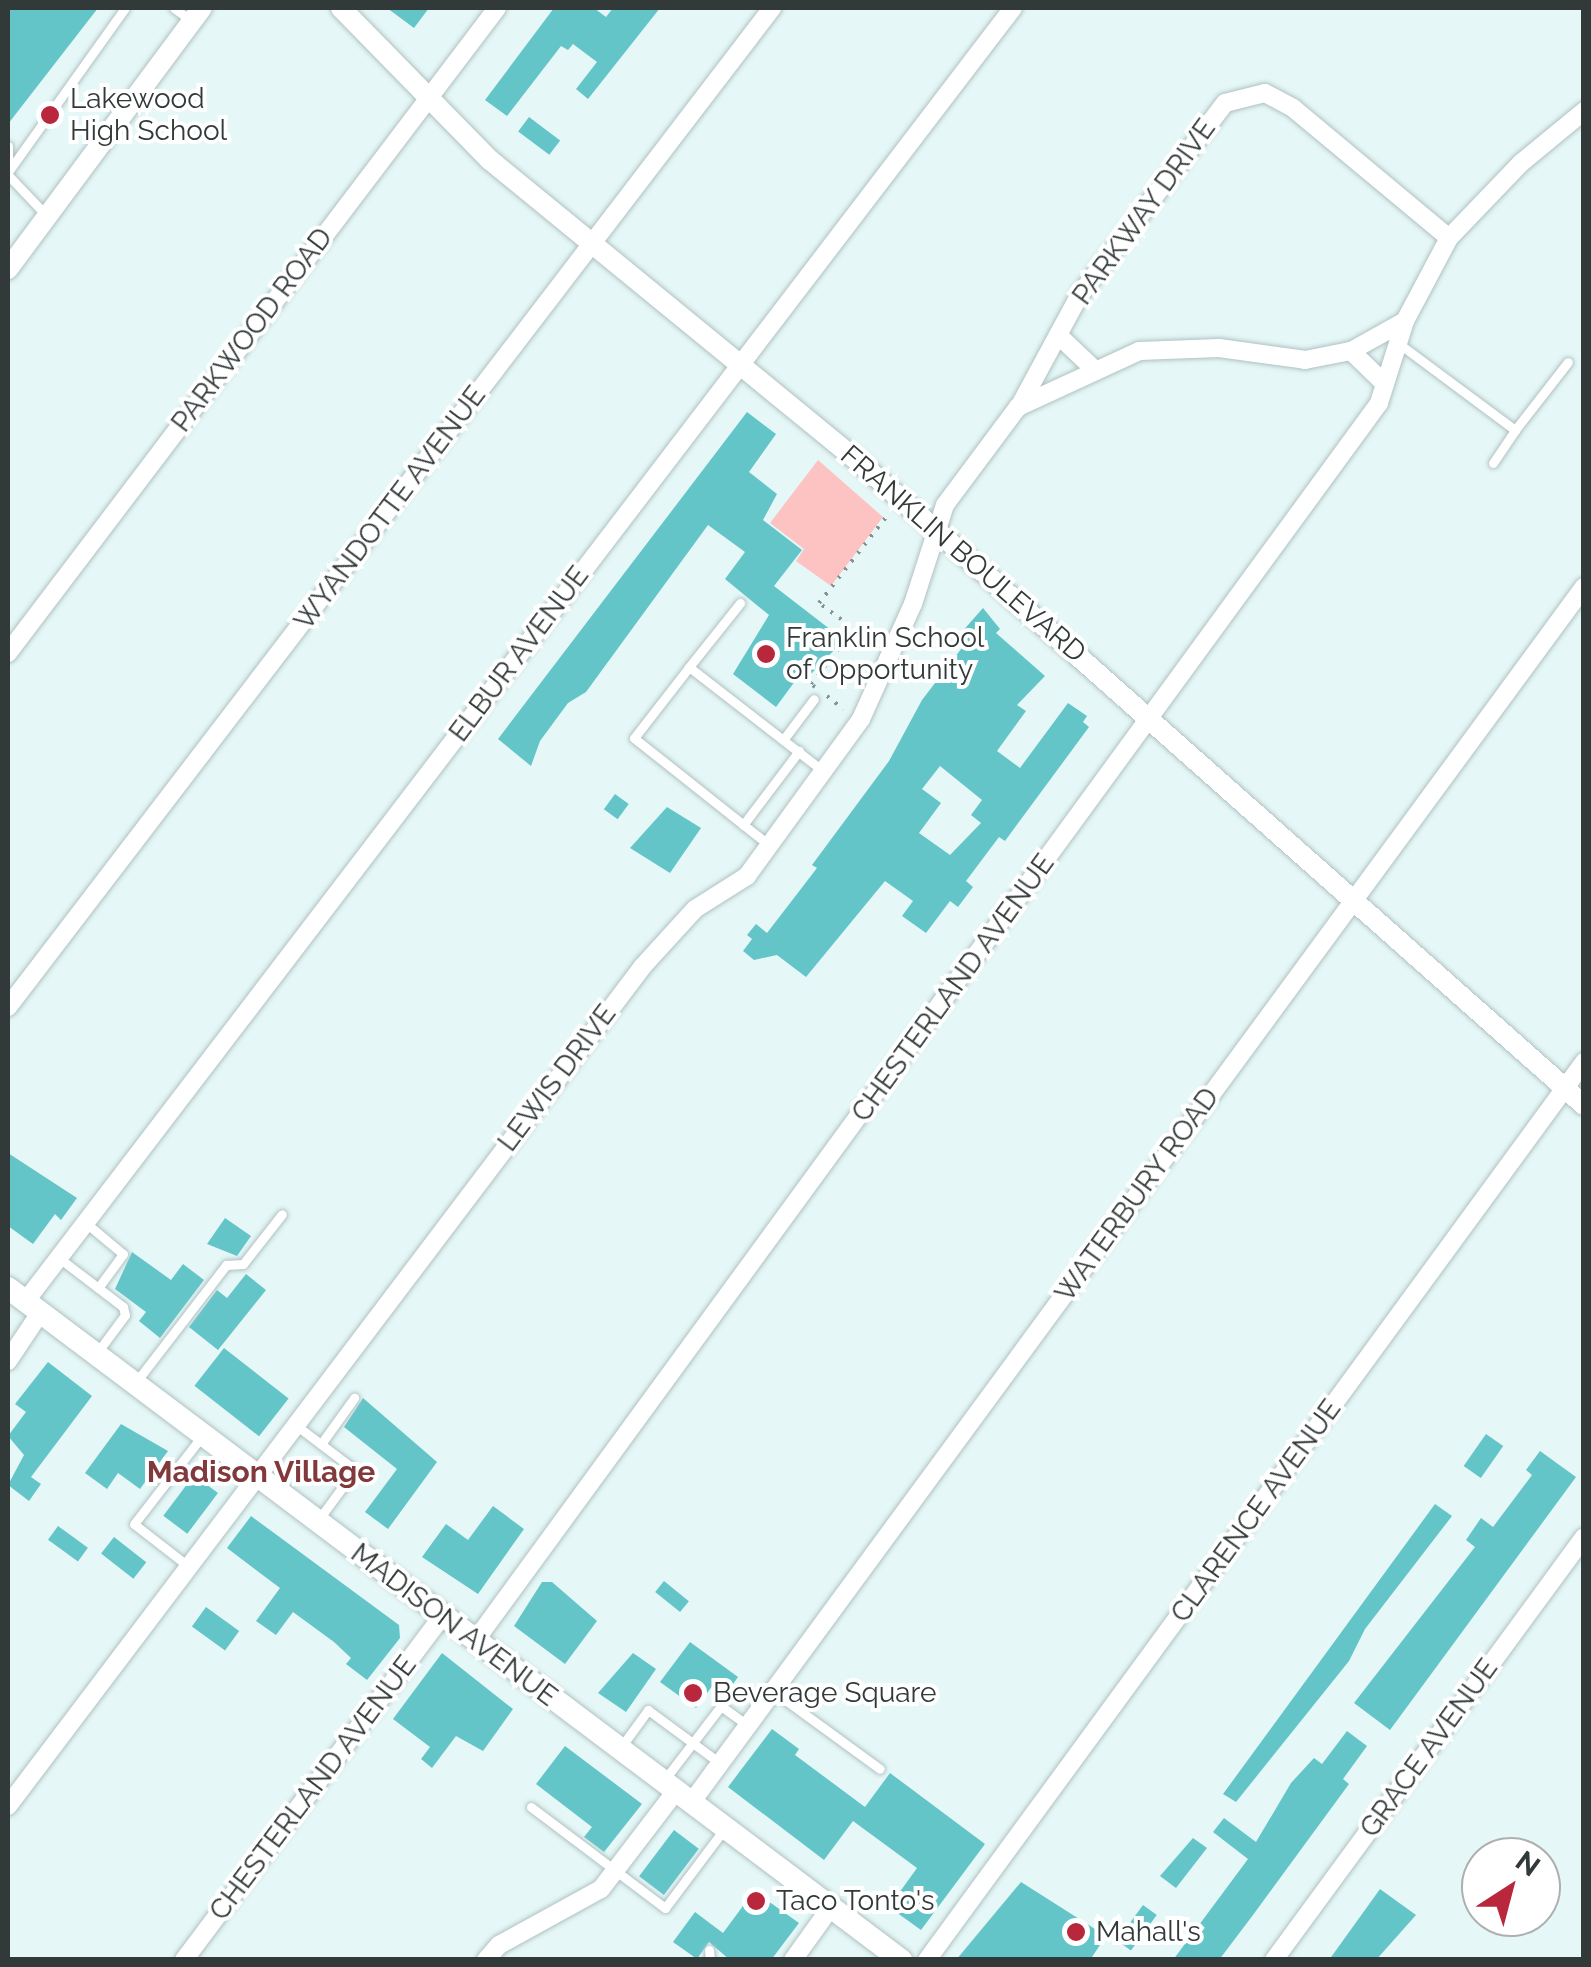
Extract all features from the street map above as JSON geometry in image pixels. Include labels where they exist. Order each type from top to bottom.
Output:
[{"type":"main road","name":"MADISON AVENUE","points":[[24,1301],[901,1960]]},
{"type":"street","name":"FRANKLIN BOULEVARD","points":[[342,8],[426,99],[592,245],[742,361],[936,529],[1584,1105]]},
{"type":"street","name":"PARKWOOD ROAD","points":[[8,653],[497,8]]},
{"type":"street","name":"WYANDOTTE AVENUE","points":[[8,1007],[772,8]]},
{"type":"street","name":"ELBUR AVENUE","points":[[8,1361],[24,1301],[1014,8]]},
{"type":"street","points":[[8,269],[197,14]]},
{"type":"street","name":"PARKWAY DRIVE","points":[[1018,407],[1079,296],[1225,103],[1265,93],[1293,108],[1449,238]]},
{"type":"street","points":[[1405,320],[1449,238],[1521,163],[1584,111]]},
{"type":"street","name":"CHESTERLAND AVENUE","points":[[475,1641],[1379,404],[1405,320]]},
{"type":"street","name":"LEWIS DRIVE","points":[[8,1806],[642,966],[695,909],[747,876],[824,770],[860,720],[913,604],[936,529],[958,484],[1018,407],[1139,351],[1219,348],[1305,360],[1351,351],[1405,320]]},
{"type":"street","points":[[1058,334],[1096,371]]},
{"type":"street","points":[[1351,351],[1385,384]]},
{"type":"street","name":"WATERBURY ROAD","points":[[486,1960],[498,1945],[601,1889],[677,1792],[720,1763],[1584,587]]},
{"type":"street","name":"CLARENCE AVENUE","points":[[927,1960],[1584,1062]]},
{"type":"street","name":"GRACE AVENUE","points":[[1274,1960],[1584,1538]]},
{"type":"street","name":"CHESTERLAND AVENUE","points":[[184,1960],[442,1616]]},
{"type":"street","points":[[793,1960],[831,1907]]},
{"type":"lane","points":[[47,216],[8,174],[125,8]]},
{"type":"lane","points":[[174,8],[197,14]]},
{"type":"lane","points":[[8,146],[8,161]]},
{"type":"lane","points":[[1398,343],[1515,430]]},
{"type":"lane","points":[[1493,463],[1568,362]]},
{"type":"lane","points":[[740,603],[634,738],[769,845]]},
{"type":"lane","points":[[689,668],[824,770]]},
{"type":"lane","points":[[783,740],[814,699]]},
{"type":"lane","points":[[744,825],[798,751]]},
{"type":"lane","points":[[134,1384],[226,1265],[243,1264],[282,1214]]},
{"type":"lane","points":[[86,1222],[123,1254],[98,1288]]},
{"type":"lane","points":[[58,1258],[126,1315],[95,1355]]},
{"type":"lane","points":[[320,1444],[354,1398]]},
{"type":"lane","points":[[294,1424],[355,1470],[317,1522]]},
{"type":"lane","points":[[188,1566],[134,1524],[202,1436]]},
{"type":"lane","points":[[773,1691],[880,1769]]},
{"type":"lane","points":[[677,1792],[693,1743],[721,1706],[748,1726]]},
{"type":"lane","points":[[619,1749],[648,1710],[720,1763]]},
{"type":"lane","points":[[532,1808],[665,1908],[725,1828]]},
{"type":"path","points":[[878,646],[820,603],[887,516]]},
{"type":"path","points":[[843,709],[811,684],[854,628]]},
{"type":"shaded area","points":[[818,460],[883,517],[831,586],[796,561],[804,549],[770,523]]},
{"type":"building","points":[[8,8],[98,8],[8,124]]},
{"type":"building","points":[[387,8],[429,8],[414,28]]},
{"type":"building","points":[[554,8],[594,8],[606,17],[613,8],[660,8],[588,99],[576,89],[597,62],[573,44],[568,50],[561,46],[507,116],[485,100]]},
{"type":"building","points":[[529,117],[560,140],[549,155],[518,131]]},
{"type":"building","points":[[747,412],[776,434],[749,472],[777,494],[763,520],[802,550],[774,586],[844,640],[807,678],[801,673],[776,707],[733,674],[769,615],[725,579],[745,552],[708,525],[586,692],[568,703],[540,741],[531,766],[498,739]]},
{"type":"building","points":[[983,608],[1000,629],[996,633],[1045,676],[1017,705],[1026,711],[997,751],[1020,768],[1068,703],[1087,716],[1083,722],[1089,727],[1005,841],[999,837],[966,881],[973,887],[958,907],[950,901],[926,933],[902,916],[913,901],[885,881],[806,977],[777,955],[754,960],[743,951],[752,939],[747,935],[756,924],[767,933],[817,868],[812,865],[889,761],[922,700],[968,640],[960,634]],"holes":[[[940,766],[982,800],[971,815],[981,823],[950,855],[919,833],[941,803],[922,789]]]},
{"type":"building","points":[[615,794],[629,804],[618,819],[604,809]]},
{"type":"building","points":[[667,807],[701,828],[670,873],[630,848]]},
{"type":"building","points":[[8,1153],[77,1198],[61,1220],[55,1214],[33,1244],[8,1226]]},
{"type":"building","points":[[225,1218],[251,1236],[237,1256],[207,1244]]},
{"type":"building","points":[[132,1252],[171,1280],[183,1264],[204,1280],[160,1338],[139,1321],[146,1312],[115,1289]]},
{"type":"building","points":[[246,1274],[266,1290],[218,1350],[189,1327],[217,1290],[227,1298]]},
{"type":"building","points":[[224,1348],[289,1398],[259,1436],[194,1386]]},
{"type":"building","points":[[48,1362],[92,1396],[31,1477],[41,1484],[29,1501],[8,1485],[24,1455],[8,1436],[26,1412],[15,1404]]},
{"type":"building","points":[[363,1398],[437,1462],[388,1529],[365,1512],[397,1469],[344,1427]]},
{"type":"building","points":[[121,1424],[168,1451],[140,1489],[118,1473],[107,1489],[85,1473]]},
{"type":"building","points":[[1486,1434],[1503,1446],[1481,1478],[1464,1466]]},
{"type":"building","points":[[1540,1451],[1576,1477],[1390,1730],[1354,1703],[1475,1547],[1466,1540],[1481,1518],[1493,1527],[1532,1475],[1526,1470]]},
{"type":"building","points":[[194,1475],[218,1493],[187,1534],[163,1516]]},
{"type":"building","points":[[1435,1504],[1452,1516],[1365,1629],[1349,1661],[1236,1802],[1223,1794]]},
{"type":"building","points":[[493,1506],[524,1529],[478,1594],[422,1557],[446,1524],[468,1540]]},
{"type":"building","points":[[251,1516],[399,1625],[400,1638],[367,1680],[346,1664],[351,1658],[334,1642],[293,1612],[276,1635],[256,1621],[280,1588],[227,1548]]},
{"type":"building","points":[[58,1526],[88,1548],[78,1562],[48,1540]]},
{"type":"building","points":[[114,1537],[146,1562],[133,1579],[101,1554]]},
{"type":"building","points":[[664,1581],[689,1601],[680,1612],[655,1592]]},
{"type":"building","points":[[542,1582],[552,1582],[597,1621],[565,1664],[514,1626]]},
{"type":"building","points":[[206,1607],[239,1631],[225,1651],[192,1626]]},
{"type":"building","points":[[690,1642],[738,1677],[726,1694],[713,1685],[696,1708],[660,1682]]},
{"type":"building","points":[[442,1653],[513,1709],[483,1751],[456,1736],[432,1768],[421,1759],[430,1747],[393,1719]]},
{"type":"building","points":[[633,1653],[656,1669],[626,1712],[598,1693]]},
{"type":"building","points":[[772,1729],[799,1749],[795,1755],[865,1807],[890,1773],[985,1844],[921,1930],[889,1907],[917,1868],[853,1821],[824,1860],[728,1787]]},
{"type":"building","points":[[1347,1731],[1367,1746],[1343,1779],[1349,1784],[1219,1960],[1173,1960],[1248,1859],[1213,1832],[1224,1818],[1256,1842],[1291,1783],[1314,1758],[1322,1764]]},
{"type":"building","points":[[565,1746],[642,1804],[604,1852],[584,1837],[592,1827],[536,1784]]},
{"type":"building","points":[[674,1830],[699,1849],[664,1895],[639,1876]]},
{"type":"building","points":[[1193,1838],[1207,1848],[1176,1888],[1160,1876]]},
{"type":"building","points":[[1021,1882],[1106,1936],[1090,1960],[956,1960]]},
{"type":"building","points":[[1380,1889],[1416,1915],[1376,1960],[1329,1960]]},
{"type":"building","points":[[754,1891],[799,1923],[771,1960],[730,1960],[709,1942],[697,1959],[673,1942],[695,1912],[723,1933]]},
{"type":"building","points":[[1143,1905],[1157,1915],[1131,1951],[1117,1941]]},
{"type":"place","name":"Lakewood High School","points":[[50,115]]},
{"type":"place","name":"Franklin School of Opportunity","points":[[766,654]]},
{"type":"place","name":"Beverage Square","points":[[693,1693]]},
{"type":"place","name":"Taco Tonto's","points":[[756,1901]]},
{"type":"place","name":"Mahall's","points":[[1076,1932]]},
{"type":"district","name":"Madison Village","points":[[261,1472]]}]
